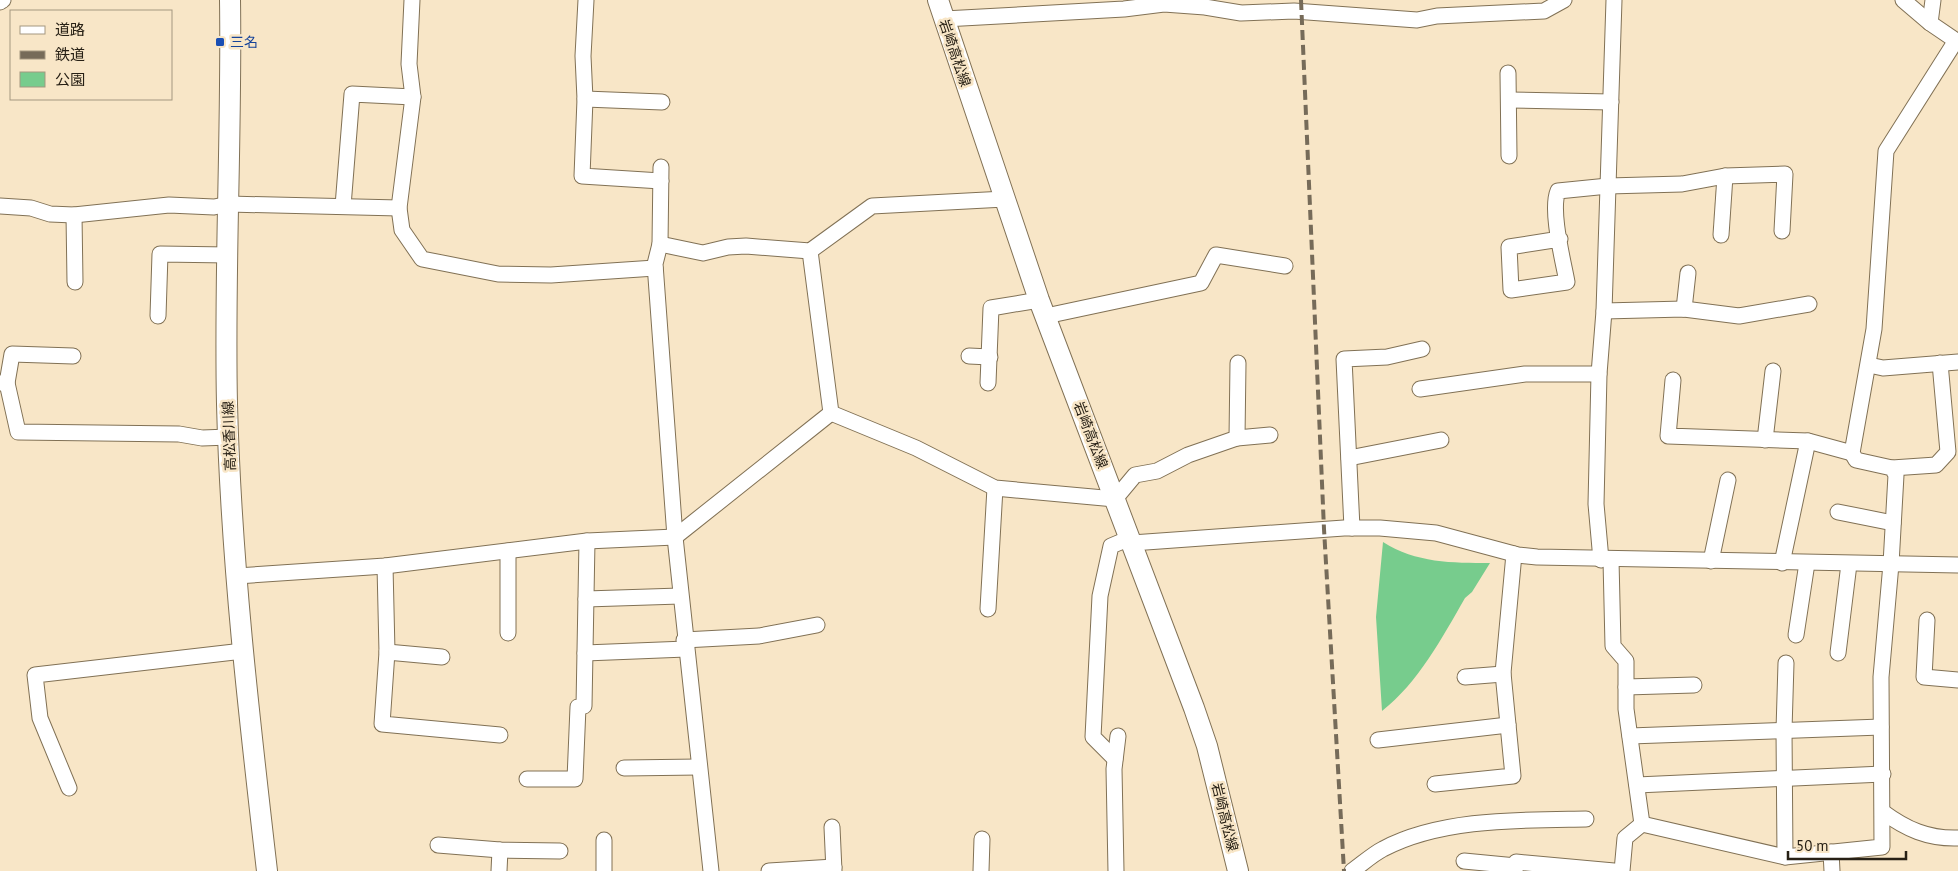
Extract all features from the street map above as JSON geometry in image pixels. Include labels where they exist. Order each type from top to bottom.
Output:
[{"type":"main road","name":"高松香川線","points":[[230,0],[229,437],[243,651],[267,871]]},
{"type":"main road","name":"岩崎高松線","points":[[938,0],[1043,308],[1198,717],[1238,871]]},
{"type":"street","points":[[412,0],[409,64],[412,97],[399,208],[402,230],[422,259],[498,274],[551,274],[655,268]]},
{"type":"street","points":[[586,0],[583,56],[585,99],[582,176],[661,174],[660,244],[655,268],[680,596],[711,871]]},
{"type":"street","points":[[944,19],[1124,9],[1164,4],[1205,7],[1240,14],[1294,11],[1417,20],[1437,16],[1544,11],[1564,0]]},
{"type":"street","points":[[1614,0],[1604,311],[1599,374],[1596,504],[1606,560],[1613,646],[1626,661],[1630,736],[1642,824]]},
{"type":"street","points":[[1904,0],[1930,24],[1956,42],[1886,152],[1874,328],[1852,453],[1856,460],[1892,468],[1936,465],[1948,452],[1940,363]]},
{"type":"street","points":[[1930,24],[1933,0]]},
{"type":"street","points":[[1508,73],[1509,156]]},
{"type":"street","points":[[343,206],[352,94],[412,97]]},
{"type":"street","points":[[585,99],[662,102]]},
{"type":"street","points":[[1509,100],[1611,102]]},
{"type":"street","points":[[1560,239],[1508,246],[1511,290],[1567,282],[1554,201],[1558,191],[1608,186],[1682,184],[1725,176],[1785,174],[1782,231]]},
{"type":"street","points":[[1722,235],[1725,176]]},
{"type":"street","points":[[660,244],[703,253],[728,247],[746,246],[810,251],[872,206],[1005,199]]},
{"type":"street","points":[[0,206],[31,208],[50,214],[74,215],[170,205],[214,207],[229,204],[399,208]]},
{"type":"street","points":[[74,215],[75,282]]},
{"type":"street","points":[[810,251],[831,413]]},
{"type":"street","points":[[158,316],[160,254],[229,255]]},
{"type":"street","points":[[988,383],[991,308],[1043,308],[1201,283],[1216,255],[1285,266]]},
{"type":"street","points":[[1684,309],[1688,273]]},
{"type":"street","points":[[1604,311],[1684,309],[1739,316],[1809,304]]},
{"type":"street","points":[[1352,528],[1344,359],[1387,357],[1422,349]]},
{"type":"street","points":[[73,356],[12,354],[4,383],[18,432],[179,434],[202,438],[229,437]]},
{"type":"street","points":[[969,356],[990,356]]},
{"type":"street","points":[[1869,365],[1883,368],[1958,362]]},
{"type":"street","points":[[1237,438],[1238,363]]},
{"type":"street","points":[[1765,440],[1773,371]]},
{"type":"street","points":[[1420,389],[1525,374],[1599,374]]},
{"type":"street","points":[[1673,380],[1668,436],[1808,441],[1852,453]]},
{"type":"street","points":[[831,413],[916,448],[995,488],[1115,499],[1135,475],[1157,470],[1188,455],[1237,438],[1270,435]]},
{"type":"street","points":[[237,576],[385,566],[587,541],[675,537],[831,413]]},
{"type":"street","points":[[1349,458],[1441,440]]},
{"type":"street","points":[[1782,562],[1808,441]]},
{"type":"street","points":[[1642,824],[1785,856],[1882,847],[1881,677],[1891,564],[1896,475],[1892,468]]},
{"type":"street","points":[[1711,561],[1728,480]]},
{"type":"street","points":[[988,609],[995,488]]},
{"type":"street","points":[[1838,512],[1893,523]]},
{"type":"street","points":[[1115,759],[1093,737],[1100,596],[1111,546],[1131,541],[1380,528],[1436,533],[1514,554],[1537,557],[1606,560],[1958,565]]},
{"type":"street","points":[[527,779],[575,779],[578,707],[584,706],[587,541]]},
{"type":"street","points":[[508,551],[508,633]]},
{"type":"street","points":[[1435,784],[1513,776],[1503,674],[1514,554]]},
{"type":"street","points":[[1796,635],[1807,563]]},
{"type":"street","points":[[1838,653],[1849,564]]},
{"type":"street","points":[[385,566],[387,652],[382,724],[500,735]]},
{"type":"street","points":[[586,599],[680,596]]},
{"type":"street","points":[[1927,620],[1924,677],[1958,680]]},
{"type":"street","points":[[585,654],[759,636],[818,625]]},
{"type":"street","points":[[69,788],[40,718],[35,675],[243,651]]},
{"type":"street","points":[[387,652],[442,657]]},
{"type":"street","points":[[1785,856],[1784,730],[1786,663]]},
{"type":"street","points":[[1465,677],[1503,674]]},
{"type":"street","points":[[1626,687],[1694,685]]},
{"type":"street","points":[[1378,740],[1508,725]]},
{"type":"street","points":[[1630,736],[1882,727]]},
{"type":"street","points":[[1116,871],[1115,759],[1118,736]]},
{"type":"street","points":[[624,768],[699,767]]},
{"type":"street","points":[[1637,785],[1882,774]]},
{"type":"street","points":[[1883,812],[1902,826],[1924,835],[1958,838]]},
{"type":"street","points":[[1352,871],[1383,849],[1454,826],[1534,820],[1586,819]]},
{"type":"street","points":[[1622,871],[1625,838],[1642,824]]},
{"type":"street","points":[[769,871],[834,869],[832,827]]},
{"type":"street","points":[[981,871],[982,839]]},
{"type":"street","points":[[604,840],[604,871]]},
{"type":"street","points":[[438,845],[500,850],[560,851]]},
{"type":"street","points":[[499,871],[500,850]]},
{"type":"street","points":[[1831,852],[1832,871]]},
{"type":"street","points":[[1464,861],[1515,868],[1516,862],[1614,871]]},
{"type":"green space","points":[[1383,542],[1421,558],[1448,562],[1490,563],[1472,592],[1465,598],[1438,644],[1418,673],[1395,700],[1382,711],[1376,617]]},
{"type":"railway","points":[[1301,0],[1324,529],[1344,871]]},
{"type":"place","name":"三名","points":[[220,42]]}]
